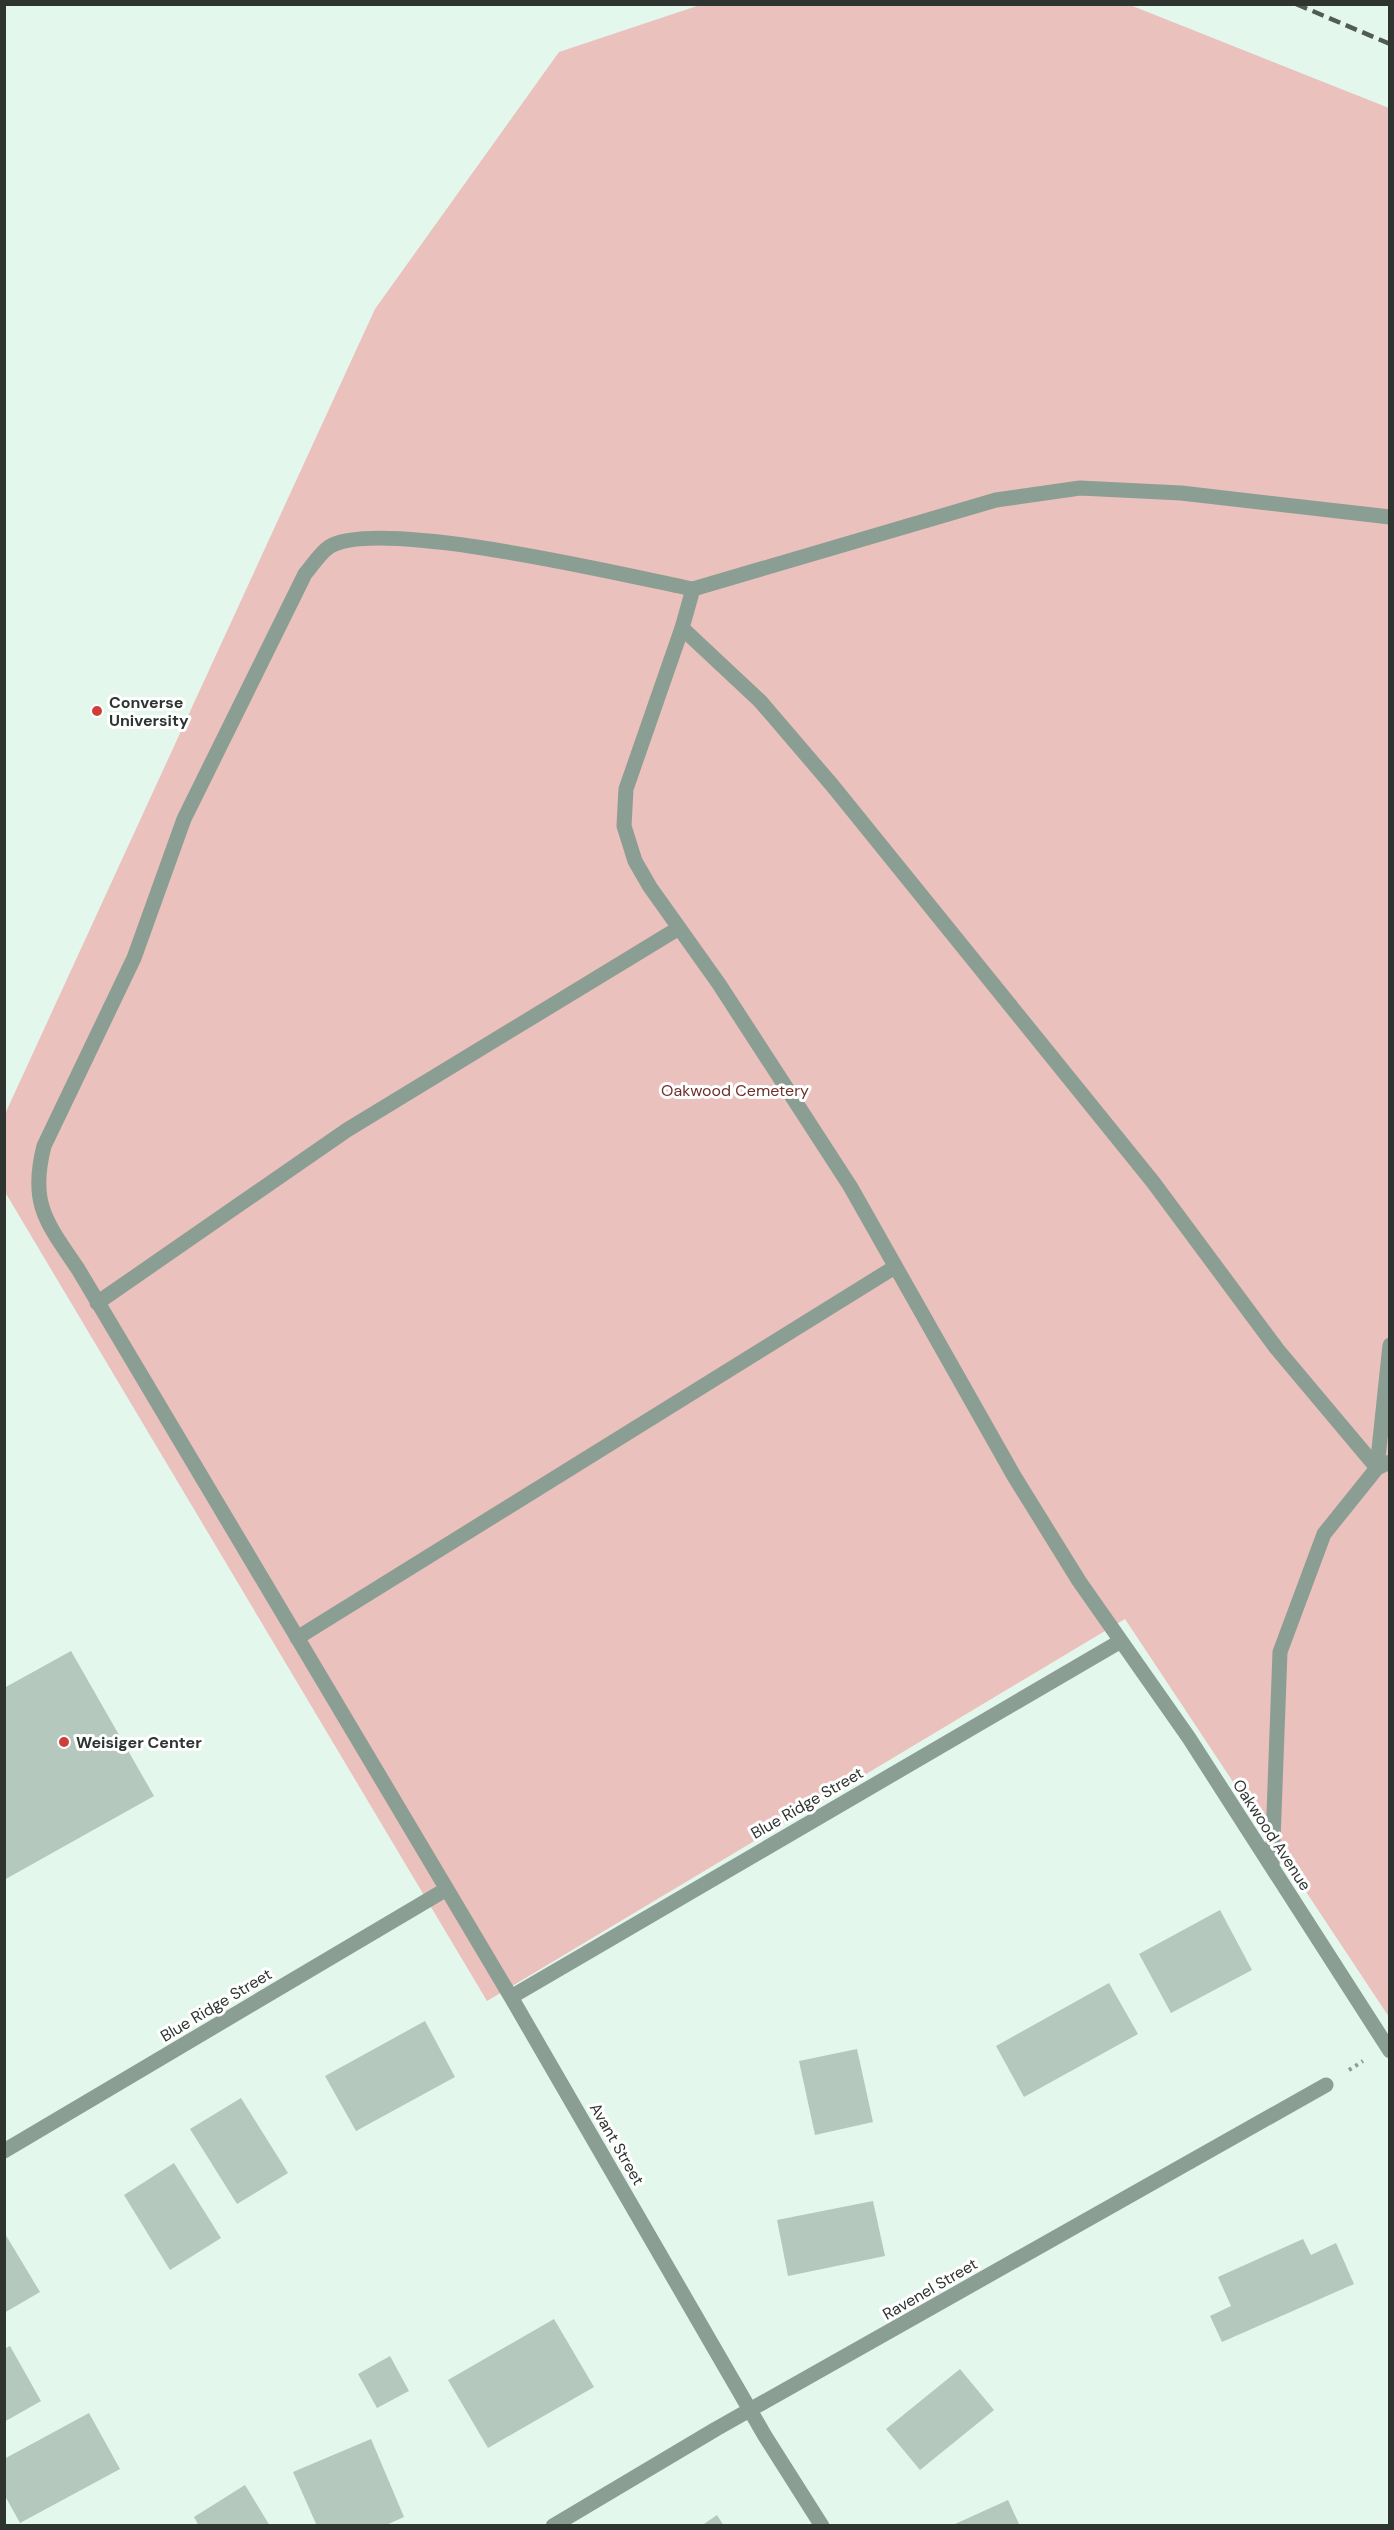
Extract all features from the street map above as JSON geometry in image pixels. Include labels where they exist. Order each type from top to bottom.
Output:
[{"type":"street","points":[[693,589],[996,500],[1080,488],[1182,493],[1389,517]]},
{"type":"street","name":"Avant Street","points":[[693,589],[441,542],[353,539],[329,547],[305,574],[184,819],[134,958],[44,1146],[38,1171],[38,1196],[46,1221],[297,1638],[445,1890],[511,1996],[752,2412],[822,2526]]},
{"type":"street","name":"Oakwood Avenue","points":[[693,589],[682,628],[626,789],[624,826],[635,861],[719,984],[850,1186],[1014,1476],[1079,1581],[1189,1738],[1388,2048]]},
{"type":"street","points":[[682,628],[760,701],[832,784],[1153,1182],[1277,1349],[1383,1465]]},
{"type":"street","points":[[97,1303],[348,1130],[679,928]]},
{"type":"street","points":[[297,1638],[896,1267]]},
{"type":"street","points":[[1272,1868],[1280,1652],[1324,1534],[1383,1465],[1389,1345]]},
{"type":"street","name":"Blue Ridge Street","points":[[511,1996],[1121,1641]]},
{"type":"street","name":"Blue Ridge Street","points":[[4,2151],[445,1890]]},
{"type":"street","name":"Ravenel Street","points":[[553,2526],[716,2429],[752,2412],[1326,2085]]},
{"type":"path","points":[[1326,2085],[1388,2048]]},
{"type":"green space","name":"Oakwood Cemetery","points":[[700,5],[1130,5],[1389,108],[1389,2017],[1125,1619],[487,2001],[5,1192],[5,1114],[375,309],[559,52]]},
{"type":"building","name":"Weisiger Center","points":[[71,1651],[154,1796],[4,1880],[4,1688]]},
{"type":"building","points":[[1220,1910],[1252,1970],[1171,2013],[1139,1954]]},
{"type":"building","points":[[1109,1983],[1138,2034],[1024,2097],[996,2046]]},
{"type":"building","points":[[425,2021],[455,2077],[356,2131],[325,2076]]},
{"type":"building","points":[[857,2049],[873,2122],[815,2135],[799,2061]]},
{"type":"building","points":[[241,2098],[288,2173],[237,2204],[190,2129]]},
{"type":"building","points":[[174,2163],[221,2238],[170,2270],[124,2195]]},
{"type":"building","points":[[873,2201],[885,2256],[788,2276],[777,2220]]},
{"type":"building","points":[[4,2232],[40,2292],[4,2313]]},
{"type":"building","points":[[1303,2239],[1311,2255],[1336,2243],[1354,2284],[1222,2342],[1210,2316],[1231,2306],[1218,2277]]},
{"type":"building","points":[[554,2319],[594,2387],[488,2448],[448,2380]]},
{"type":"building","points":[[10,2346],[41,2401],[4,2422],[4,2349]]},
{"type":"building","points":[[390,2356],[409,2391],[377,2408],[358,2374]]},
{"type":"building","points":[[960,2369],[994,2410],[920,2470],[886,2429]]},
{"type":"building","points":[[89,2413],[120,2469],[20,2523],[4,2494],[4,2459]]},
{"type":"building","points":[[371,2439],[404,2517],[384,2526],[317,2526],[293,2472]]},
{"type":"building","points":[[245,2485],[270,2526],[199,2526],[194,2517]]},
{"type":"building","points":[[1008,2500],[1020,2526],[955,2526],[955,2524]]},
{"type":"building","points":[[717,2515],[724,2526],[701,2526]]},
{"type":"railway","points":[[1296,4],[1390,44]]},
{"type":"place","name":"Converse University","points":[[97,711]]},
{"type":"place","name":"Weisiger Center","points":[[64,1742]]}]
